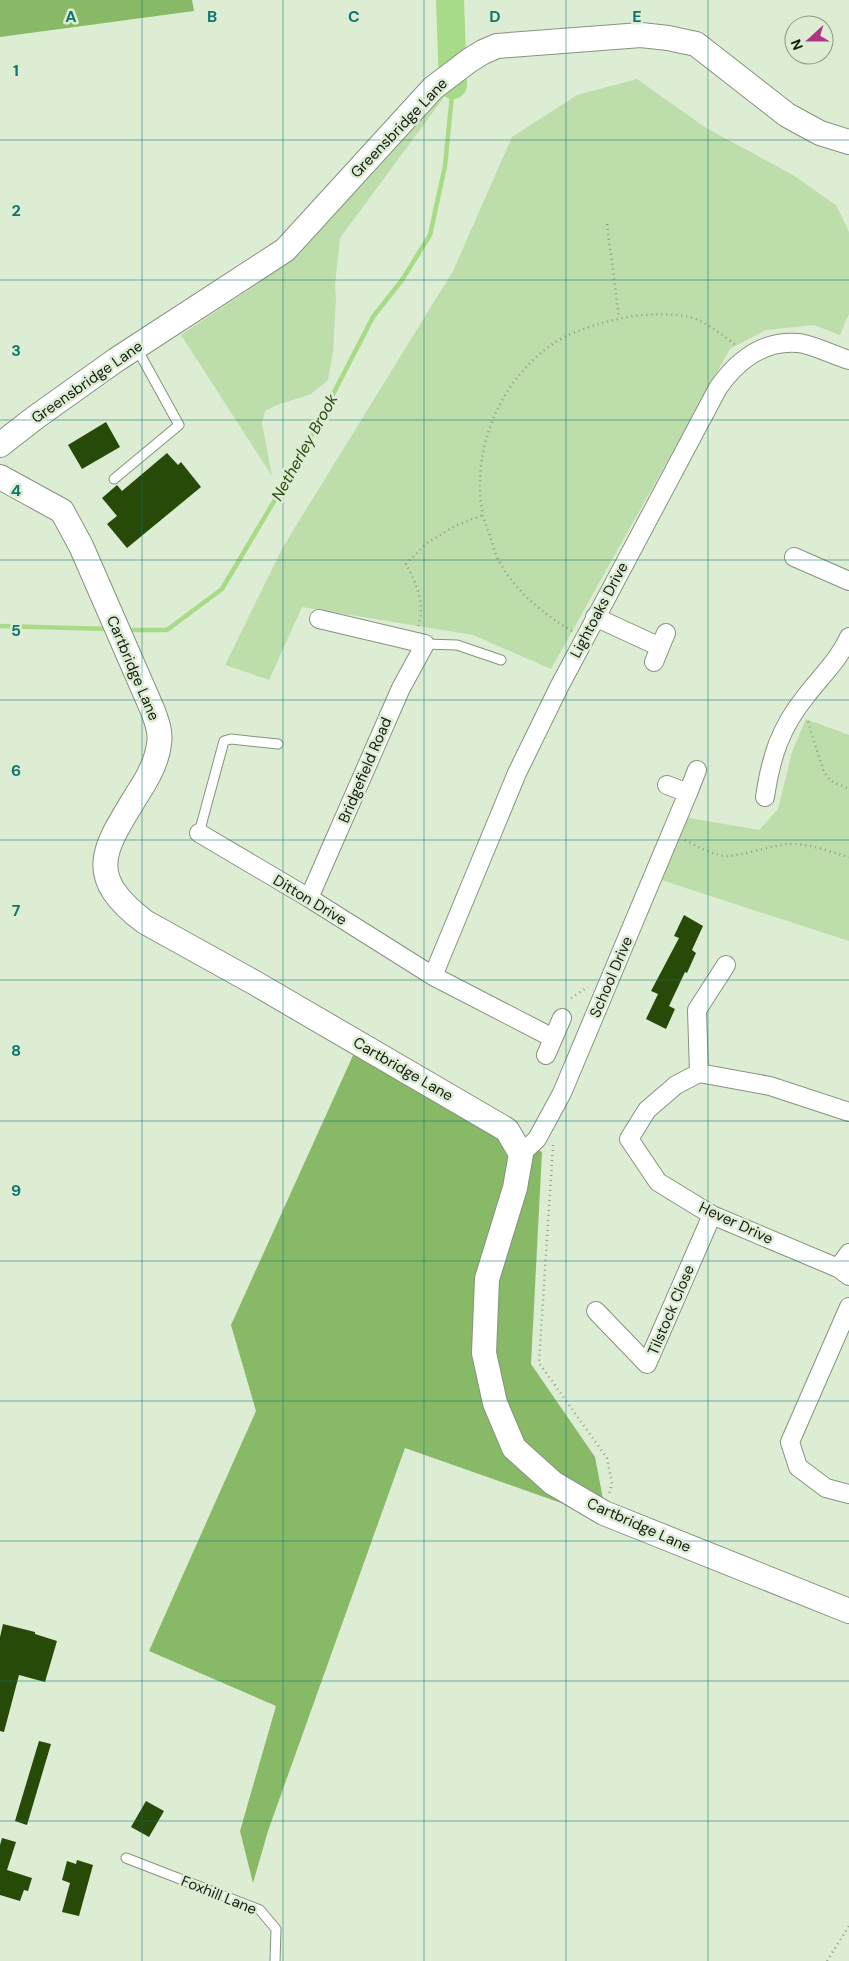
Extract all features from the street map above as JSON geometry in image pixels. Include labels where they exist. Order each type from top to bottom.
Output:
[{"type":"street","name":"Greensbridge Lane","points":[[0,445],[36,417],[136,347],[285,250],[422,99],[445,78],[483,52],[497,46],[641,35],[696,44],[787,114],[820,133],[849,142]]},
{"type":"street","name":"Lightoaks Drive","points":[[433,976],[517,773],[584,638],[718,388],[730,372],[748,356],[770,344],[799,342],[849,360]]},
{"type":"street","name":"Cartbridge Lane","points":[[0,478],[62,510],[81,546],[158,726],[159,744],[156,760],[148,779],[114,835],[104,861],[107,880],[120,900],[145,922],[255,983],[507,1130],[521,1154],[515,1188],[487,1279],[484,1353],[495,1403],[514,1448],[553,1483],[604,1513],[849,1612]]},
{"type":"street","points":[[794,557],[849,580]]},
{"type":"street","points":[[595,617],[660,647]]},
{"type":"street","points":[[319,619],[419,642]]},
{"type":"street","points":[[765,797],[769,766],[781,735],[801,703],[843,650],[849,637]]},
{"type":"street","name":"Bridgefield Road","points":[[309,898],[364,776],[419,642]]},
{"type":"street","name":"School Drive","points":[[521,1154],[537,1139],[562,1094],[697,770]]},
{"type":"street","points":[[667,785],[688,793]]},
{"type":"street","name":"Ditton Drive","points":[[199,833],[309,898],[433,976],[553,1038]]},
{"type":"street","points":[[726,964],[697,1010],[698,1073],[770,1086],[849,1112]]},
{"type":"street","points":[[546,1054],[562,1018]]},
{"type":"street","name":"Hever Drive","points":[[698,1073],[676,1085],[647,1110],[629,1139],[658,1182],[712,1215],[843,1272]]},
{"type":"street","name":"Tilstock Close","points":[[596,1311],[647,1364],[712,1215]]},
{"type":"street","points":[[843,1272],[849,1253]]},
{"type":"street","points":[[849,1307],[790,1442],[798,1467],[826,1488],[849,1494]]},
{"type":"lane","points":[[114,479],[179,425],[136,347]]},
{"type":"lane","points":[[419,642],[457,645],[501,660]]},
{"type":"lane","name":"Ditton Drive","points":[[199,833],[224,741],[231,739],[278,744]]},
{"type":"lane","name":"Foxhill Lane","points":[[126,1858],[260,1910],[276,1929],[275,1961]]},
{"type":"path","points":[[607,224],[619,318]]},
{"type":"path","points":[[584,638],[550,618],[522,594],[499,561],[483,515],[480,471],[488,431],[505,393],[528,365],[555,342],[591,326],[619,318],[655,314],[690,317],[718,331],[748,356]]},
{"type":"path","points":[[419,642],[421,618],[418,589],[406,564],[427,543],[455,526],[483,515]]},
{"type":"path","points":[[801,703],[824,772],[831,780],[849,789]]},
{"type":"path","points":[[671,833],[711,853],[727,856],[792,844],[822,848],[849,857]]},
{"type":"path","points":[[550,1116],[554,1131],[539,1363],[607,1458],[612,1484]]},
{"type":"path","points":[[827,1961],[849,1926]]},
{"type":"green space","points":[[0,0],[192,0],[194,11],[0,37]]},
{"type":"green space","points":[[637,79],[706,128],[793,175],[836,205],[849,232],[849,314],[840,335],[814,325],[766,330],[730,349],[551,669],[473,635],[302,607],[269,680],[225,665],[283,547],[453,271],[512,137],[577,95]]},
{"type":"green space","points":[[453,85],[340,238],[335,285],[333,352],[328,380],[311,394],[265,411],[262,423],[272,476],[181,335],[259,283],[285,250]]},
{"type":"green space","points":[[806,719],[849,735],[849,941],[652,877],[678,816],[759,830],[778,809],[792,752]]},
{"type":"green space","points":[[360,1040],[542,1152],[531,1364],[595,1457],[604,1504],[584,1511],[405,1448],[268,1831],[253,1883],[240,1831],[276,1706],[149,1651],[256,1411],[231,1325]]},
{"type":"building","points":[[106,422],[120,447],[82,469],[68,445]]},
{"type":"building","points":[[167,453],[178,465],[181,462],[201,487],[127,548],[107,524],[117,516],[102,498],[117,485],[122,491]]},
{"type":"building","points":[[684,915],[703,926],[692,950],[696,953],[669,1006],[675,1009],[666,1029],[646,1019],[658,994],[651,991],[679,938],[674,936]]},
{"type":"building","points":[[3,1624],[35,1632],[35,1634],[57,1641],[45,1682],[19,1675],[4,1732],[0,1731],[0,1637]]},
{"type":"building","points":[[39,1741],[51,1744],[27,1825],[15,1821]]},
{"type":"building","points":[[146,1801],[164,1811],[149,1837],[131,1827]]},
{"type":"building","points":[[2,1838],[16,1842],[7,1870],[32,1878],[28,1891],[24,1890],[20,1901],[0,1895],[0,1845]]},
{"type":"building","points":[[77,1860],[93,1865],[79,1916],[62,1912],[70,1883],[62,1880],[67,1861],[76,1864]]},
{"type":"waterway","points":[[450,0],[453,85]]},
{"type":"waterway","name":"Netherley Brook","points":[[126,630],[167,630],[222,589],[301,456],[373,317],[402,280],[430,235],[445,166],[453,85]]},
{"type":"waterway","name":"Netherley Brook","points":[[0,626],[109,629]]}]
